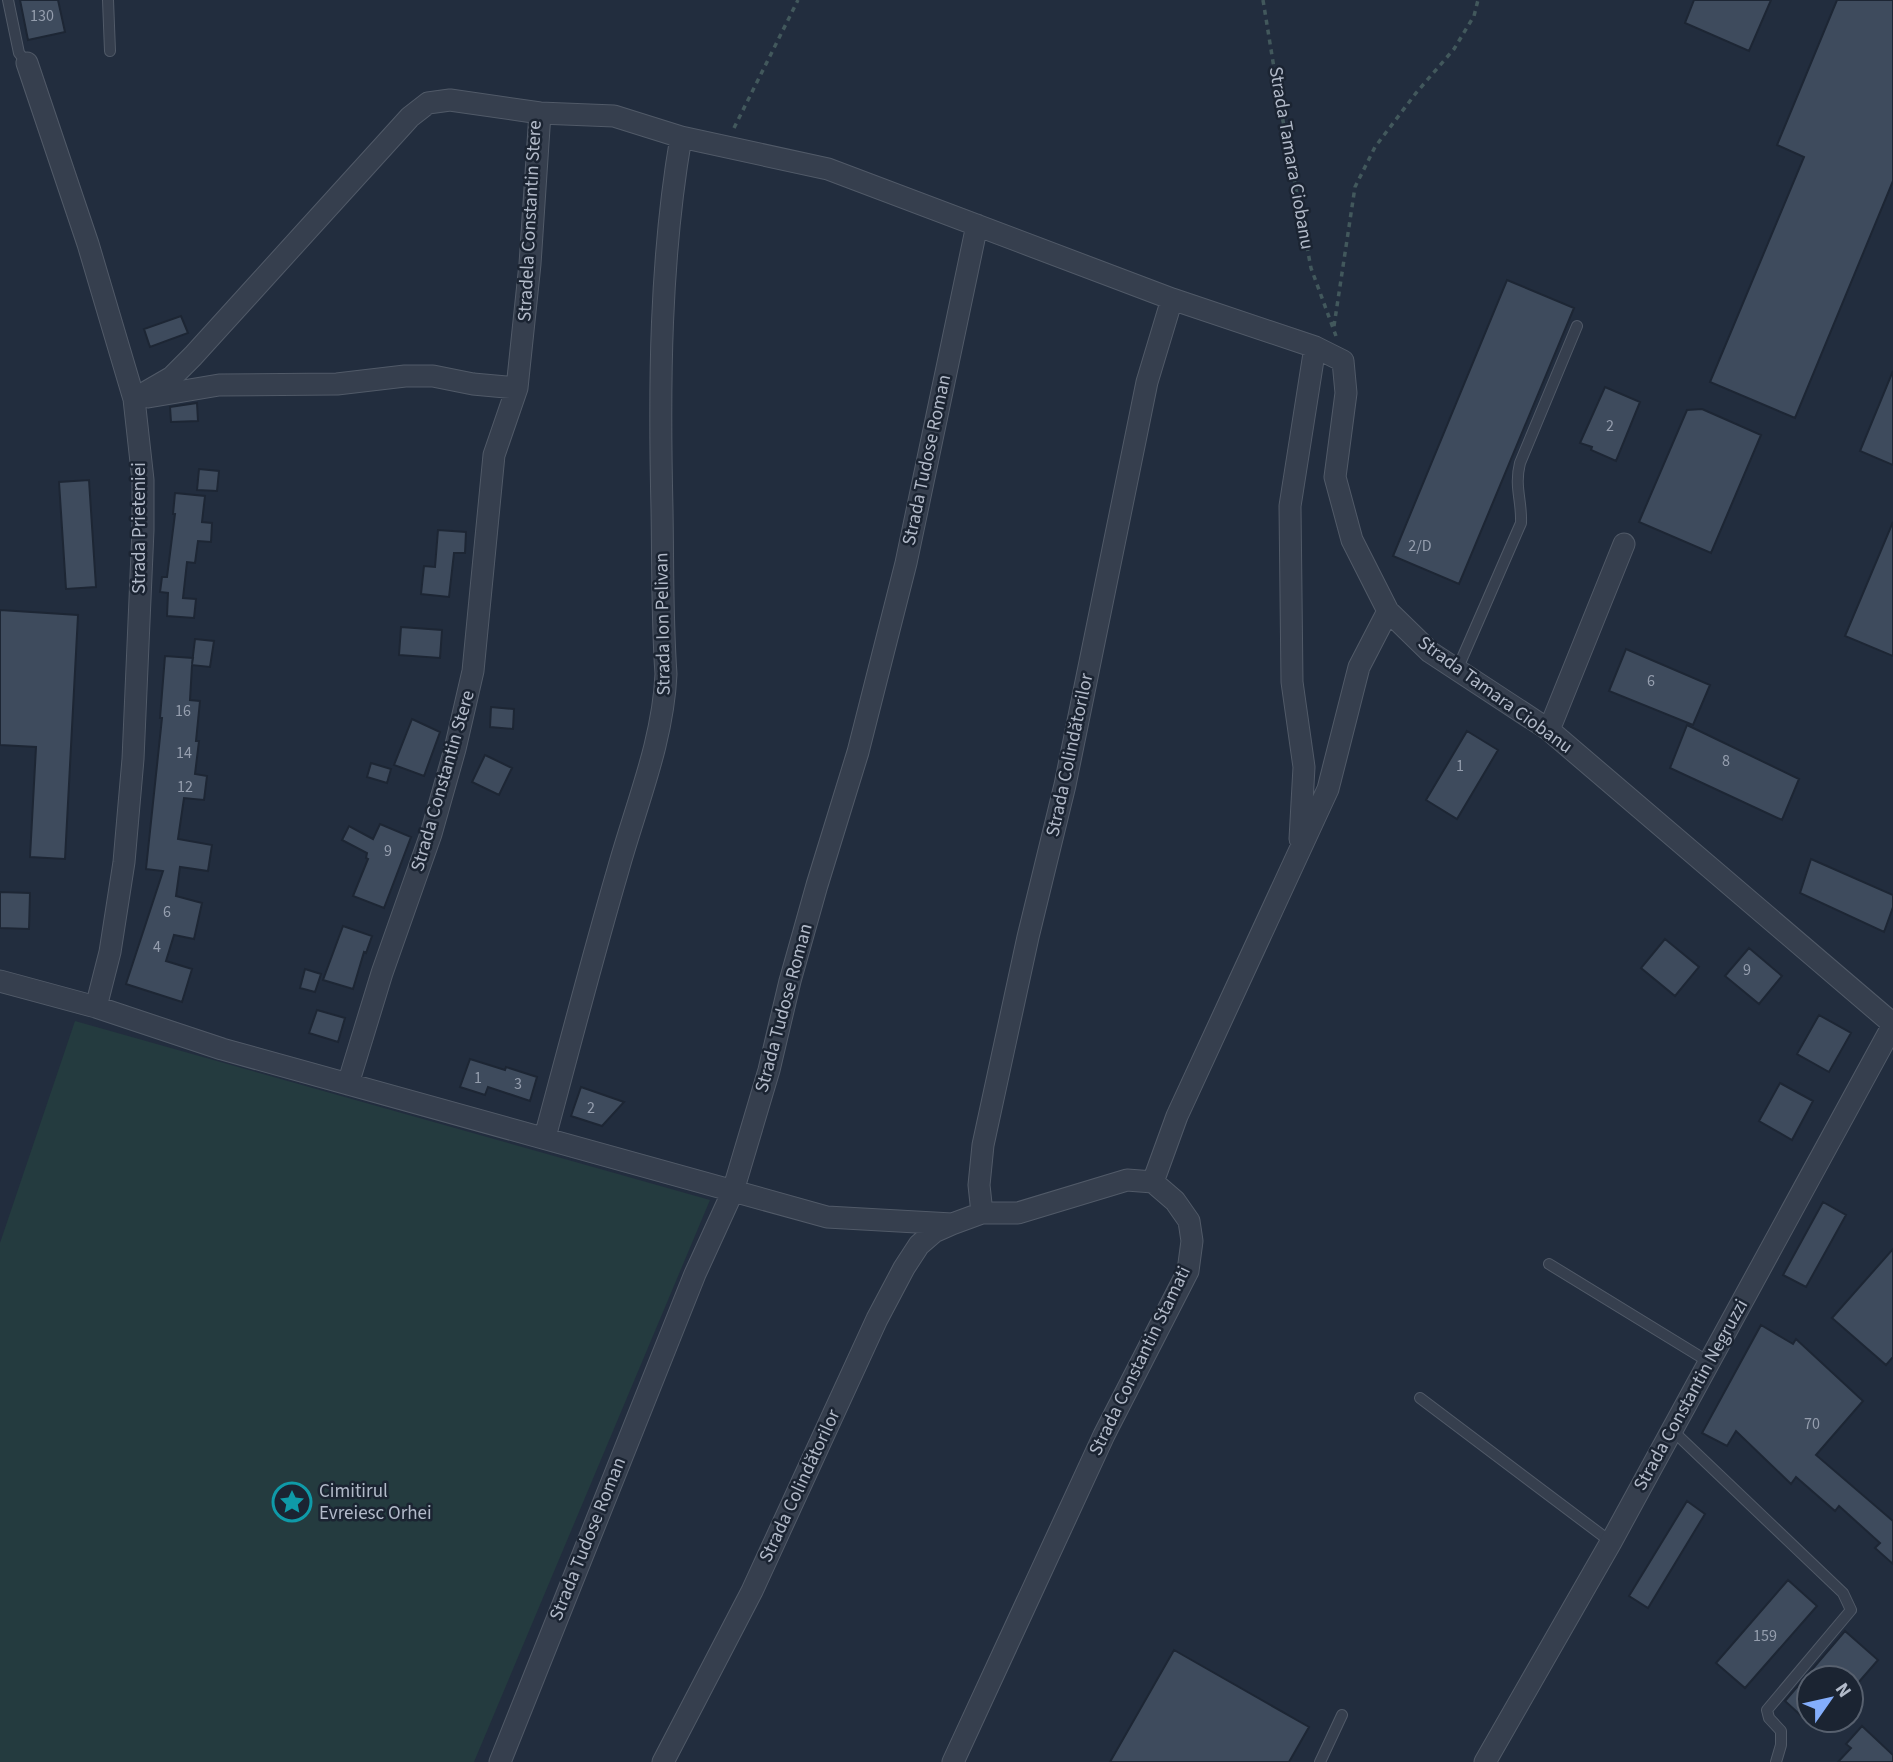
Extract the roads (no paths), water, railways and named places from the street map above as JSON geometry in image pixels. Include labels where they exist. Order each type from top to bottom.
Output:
[{"type":"street","name":"Strada Prieteniei","points":[[27,63],[88,244],[134,399],[143,480],[133,759],[119,904],[96,1007]]},
{"type":"street","name":"Stradela Constantin Stere","points":[[134,399],[172,377],[193,356],[410,117],[428,103],[450,100],[540,113],[530,264],[517,388]]},
{"type":"street","points":[[540,113],[614,116],[681,136],[828,169],[1172,299],[1315,347],[1290,506],[1292,682],[1304,767],[1300,851]]},
{"type":"street","name":"Strada Ion Pelivan","points":[[545,1138],[665,704],[660,425],[672,189],[681,136]]},
{"type":"street","name":"Strada Tudose Roman","points":[[500,1762],[695,1274],[733,1191],[769,1070],[817,885],[858,752],[903,577],[977,225]]},
{"type":"street","name":"Strada Colindătorilor","points":[[982,1213],[979,1185],[983,1145],[1028,937],[1065,785],[1147,382],[1172,299]]},
{"type":"street","name":"Strada Tamara Ciobanu","points":[[1315,347],[1343,361],[1346,393],[1335,477],[1352,540],[1388,611],[1430,652],[1549,730],[1893,1025]]},
{"type":"street","points":[[134,399],[219,384],[337,384],[405,376],[433,376],[473,384],[517,388]]},
{"type":"street","name":"Strada Constantin Stere","points":[[348,1084],[382,973],[431,834],[455,749],[473,671],[494,455],[517,388]]},
{"type":"street","points":[[1549,730],[1624,544]]},
{"type":"street","points":[[0,981],[96,1007],[222,1048],[348,1084],[827,1217],[952,1224],[982,1213],[1018,1213],[1127,1180],[1153,1182],[1177,1116],[1328,789],[1359,667],[1388,611]]},
{"type":"street","name":"Strada Constantin Negruzzi","points":[[1485,1762],[1611,1542],[1893,1025]]},
{"type":"street","name":"Strada Constantin Stamati","points":[[953,1762],[1104,1434],[1188,1271],[1192,1241],[1189,1221],[1175,1201],[1153,1182]]},
{"type":"street","name":"Strada Colindătorilor","points":[[663,1762],[752,1591],[872,1330],[904,1268],[919,1245],[934,1232],[952,1224]]},
{"type":"lane","points":[[8,0],[19,53],[27,63]]},
{"type":"lane","points":[[108,0],[110,51]]},
{"type":"lane","points":[[1457,670],[1521,523],[1522,510],[1516,479],[1520,463],[1577,326]]},
{"type":"lane","points":[[1549,1264],[1709,1362]]},
{"type":"lane","points":[[1420,1398],[1611,1542]]},
{"type":"lane","points":[[1672,1430],[1843,1593],[1851,1610],[1767,1710],[1769,1717],[1781,1731],[1782,1745],[1776,1762]]},
{"type":"lane","points":[[1320,1762],[1342,1716]]},
{"type":"place","name":"Cimitirul Evreiesc Orhei","points":[[292,1502]]}]
